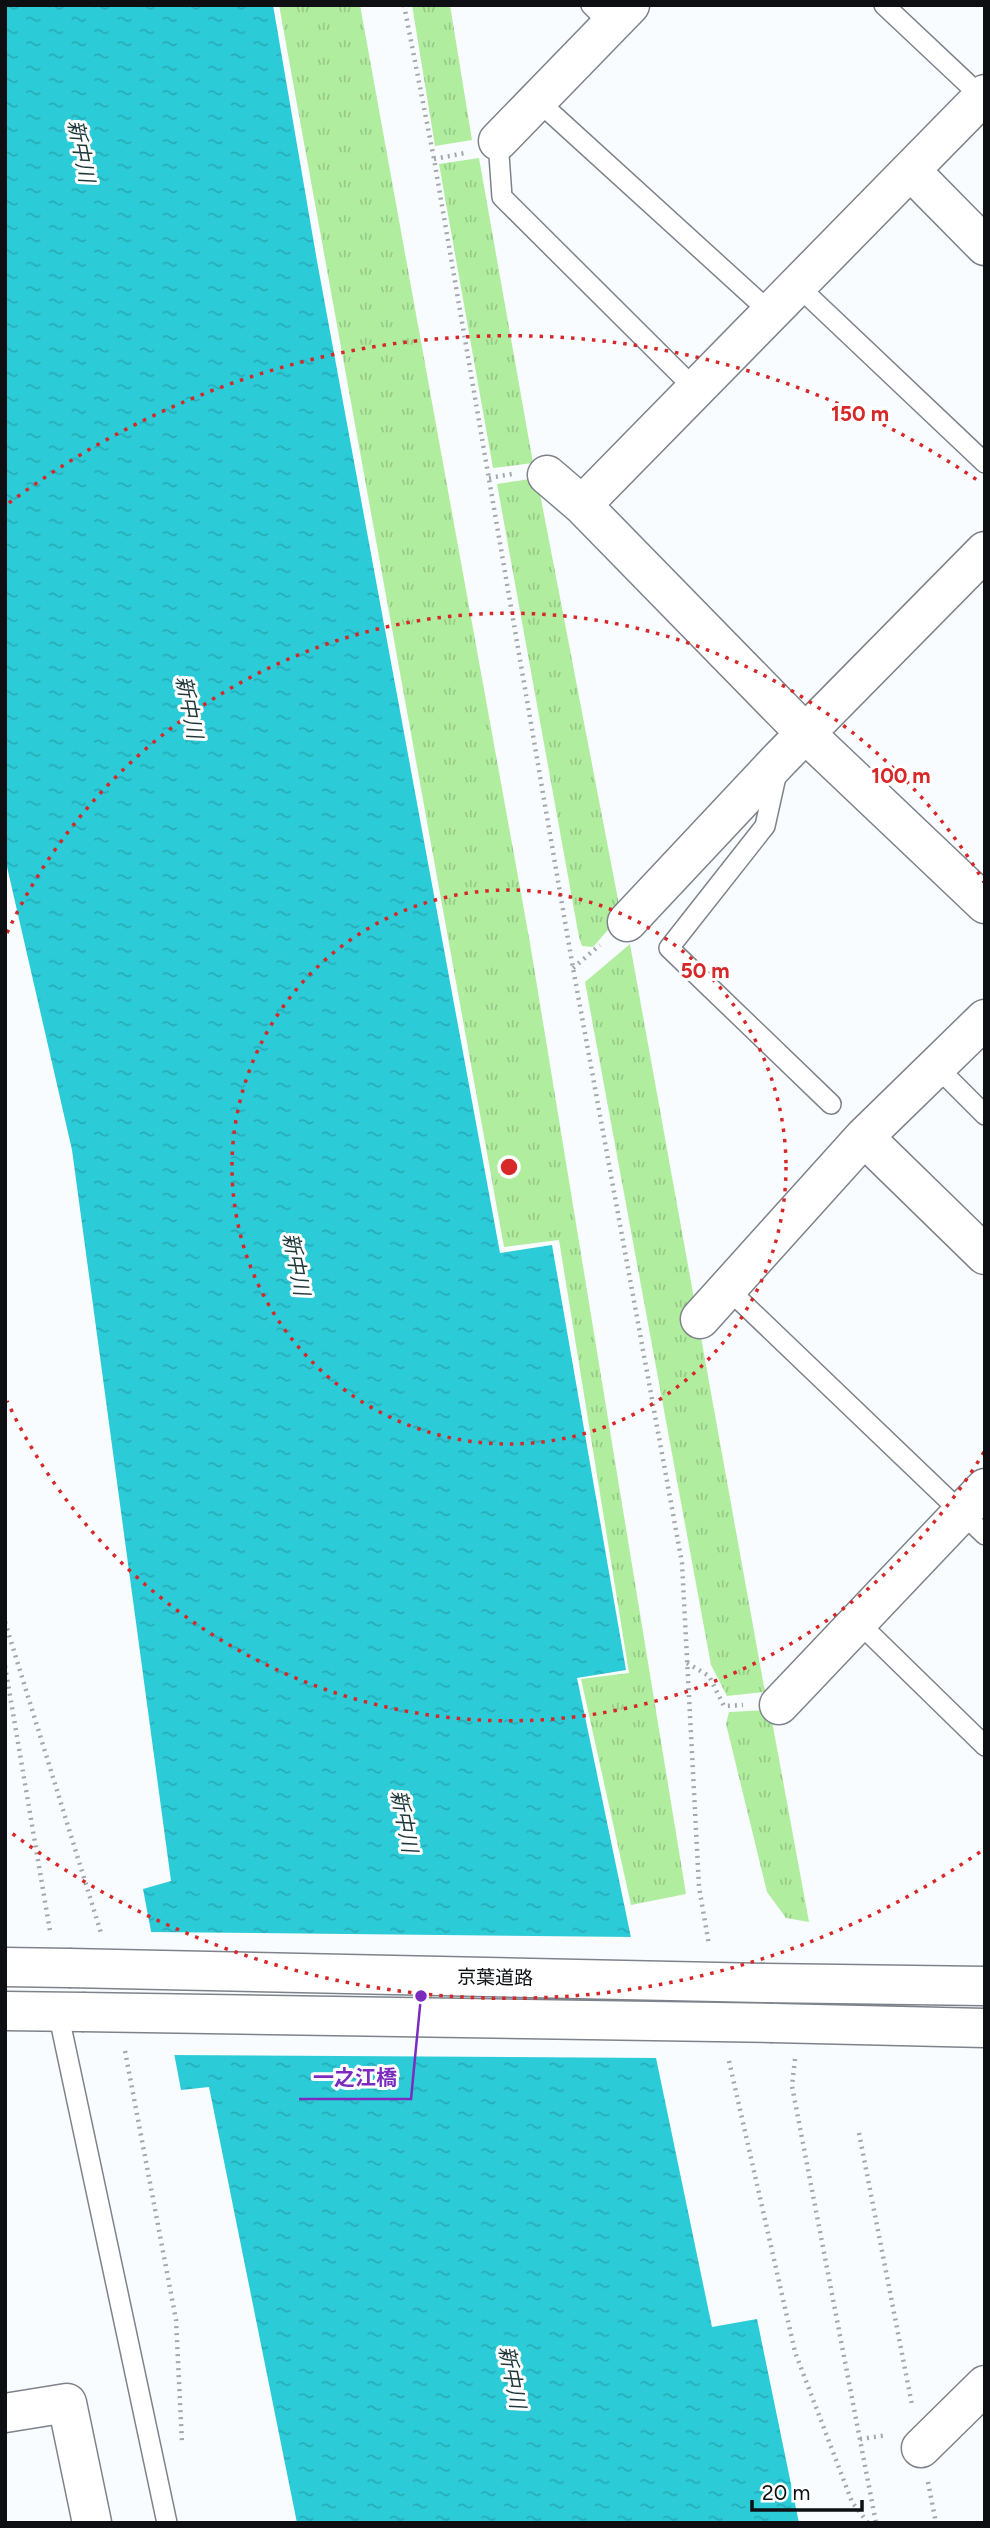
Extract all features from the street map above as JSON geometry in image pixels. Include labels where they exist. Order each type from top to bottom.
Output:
[{"type":"main road","points":[[498,141],[538,102],[611,12]]},
{"type":"main road","points":[[582,505],[984,97]]},
{"type":"main road","points":[[911,171],[985,246]]},
{"type":"main road","points":[[547,475],[582,505],[793,746],[985,904]]},
{"type":"main road","points":[[627,922],[793,746],[985,551]]},
{"type":"main road","points":[[699,1319],[864,1137],[985,1019]]},
{"type":"main road","points":[[864,1137],[985,1255]]},
{"type":"main road","points":[[779,1705],[858,1622],[977,1512]]},
{"type":"main road","name":"京葉道路","points":[[5,1967],[985,1986]]},
{"type":"main road","points":[[5,2011],[985,2028]]},
{"type":"main road","points":[[921,2448],[985,2385]]},
{"type":"main road","points":[[5,2413],[67,2403],[92,2523]]},
{"type":"lane","points":[[884,5],[984,97]]},
{"type":"lane","points":[[538,102],[771,313]]},
{"type":"lane","points":[[498,141],[502,197],[696,390]]},
{"type":"lane","points":[[798,286],[985,463]]},
{"type":"lane","points":[[793,746],[765,826],[668,948],[831,1104]]},
{"type":"lane","points":[[936,1066],[985,1115]]},
{"type":"lane","points":[[727,1288],[977,1512]]},
{"type":"lane","points":[[858,1622],[985,1746]]},
{"type":"lane","points":[[70,2012],[167,2523]]},
{"type":"path","points":[[404,5],[434,159],[570,955],[682,1563],[699,1887],[711,1955]]},
{"type":"path","points":[[5,1622],[102,1936]]},
{"type":"path","points":[[687,1663],[709,1676],[724,1706],[779,1705]]},
{"type":"path","points":[[5,1666],[50,1932]]},
{"type":"path","points":[[785,2023],[792,2086],[876,2523]]},
{"type":"path","points":[[124,2045],[176,2320],[182,2454]]},
{"type":"path","points":[[727,2050],[795,2352],[852,2502],[868,2523]]},
{"type":"path","points":[[859,2133],[936,2523]]},
{"type":"green space","points":[[279,5],[360,5],[530,943],[686,1894],[631,1905],[581,1679],[629,1673],[559,1240],[504,1247]]},
{"type":"green space","points":[[412,5],[450,5],[472,140],[435,146]]},
{"type":"green space","points":[[479,158],[533,463],[493,468],[439,164]]},
{"type":"green space","points":[[537,478],[621,915],[593,947],[582,946],[579,937],[497,484]]},
{"type":"green space","points":[[630,944],[765,1692],[727,1696],[711,1665],[585,982]]},
{"type":"green space","points":[[770,1710],[809,1922],[786,1918],[767,1892],[726,1724],[729,1712]]},
{"type":"water","name":"新中川","points":[[5,5],[273,5],[317,261],[500,1253],[552,1245],[626,1670],[577,1678],[712,2327],[757,2319],[799,2523],[297,2523],[209,2087],[181,2090],[143,1889],[171,1881],[72,1150],[5,858]]},
{"type":"pier","points":[[148,1932],[634,1937],[659,2058],[170,2055]]},
{"type":"place","name":"一之江橋","points":[[421,1996]]}]
